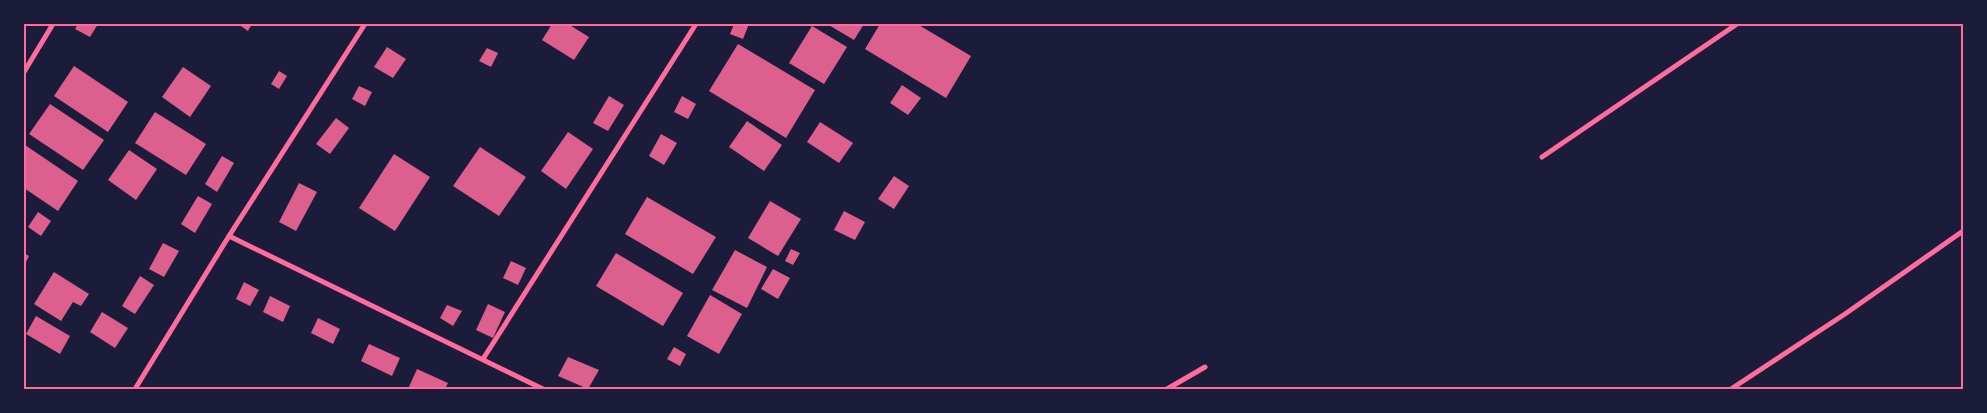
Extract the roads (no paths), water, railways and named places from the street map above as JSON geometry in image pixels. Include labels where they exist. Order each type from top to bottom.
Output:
[{"type":"street","points":[[24,72],[54,24]]},
{"type":"street","points":[[134,389],[229,236],[365,24]]},
{"type":"street","points":[[483,359],[696,24]]},
{"type":"street","points":[[1542,157],[1736,24]]},
{"type":"street","points":[[1731,389],[1845,314],[1963,231]]},
{"type":"street","points":[[229,236],[543,389]]},
{"type":"street","points":[[1167,389],[1205,367]]}]
